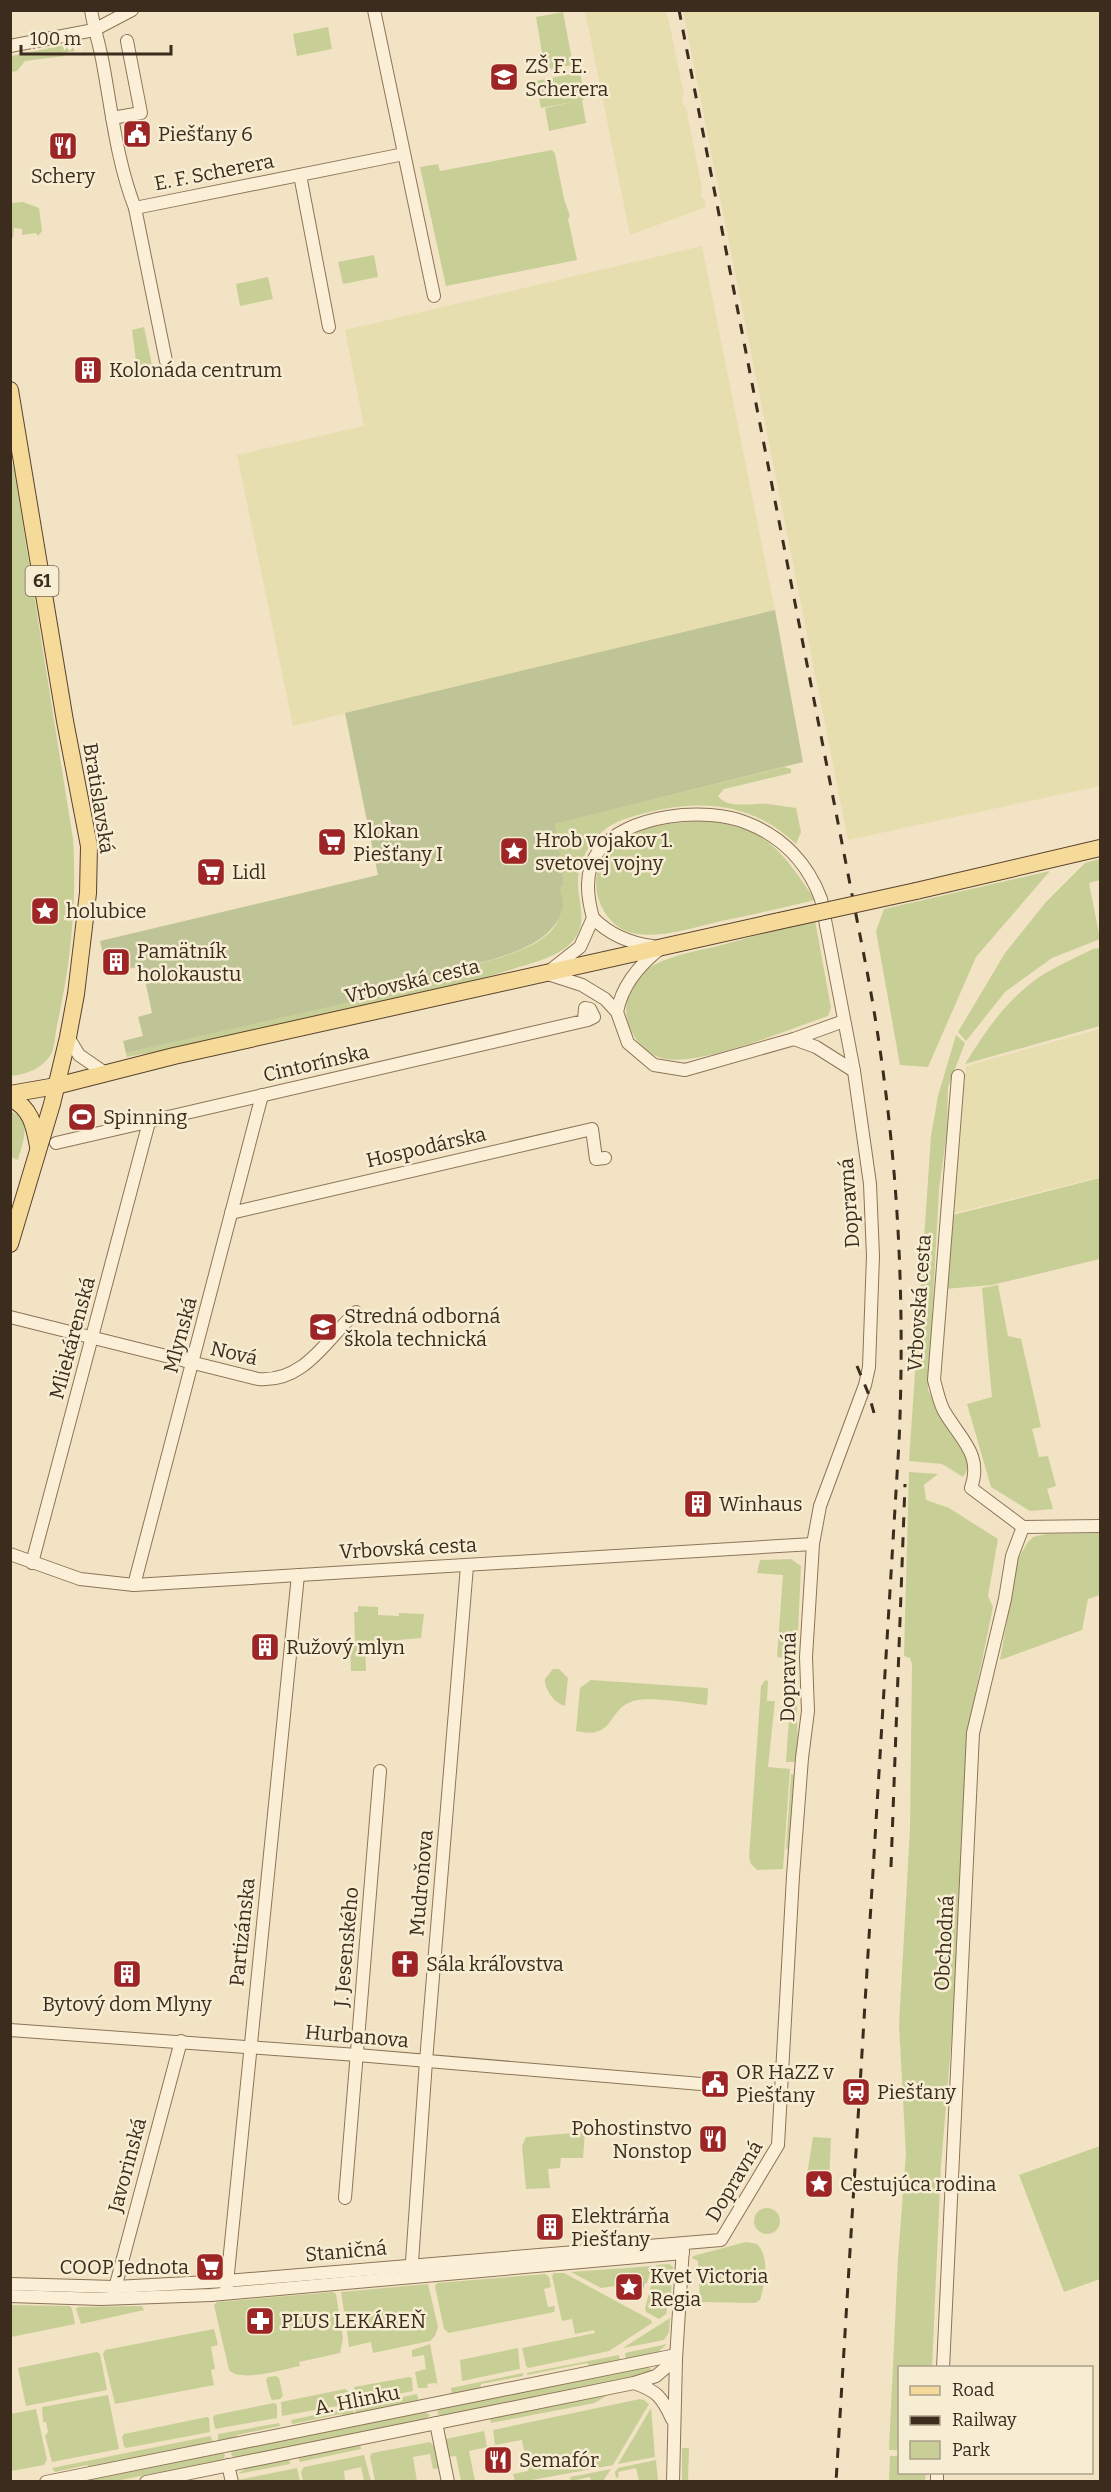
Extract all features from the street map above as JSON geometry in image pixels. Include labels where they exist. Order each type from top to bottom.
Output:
[{"type":"main road","name":"Bratislavská","points":[[10,390],[15,441],[89,846],[88,893],[76,994],[68,1037],[10,1244]]},
{"type":"main road","name":"Vrbovská cesta","points":[[10,1096],[1101,849]]},
{"type":"main road","points":[[10,1096],[19,1102],[32,1118],[38,1146]]},
{"type":"street","name":"E. F. Scherera","points":[[91,10],[123,171],[135,208],[166,361]]},
{"type":"street","points":[[10,46],[94,30],[132,10]]},
{"type":"street","points":[[374,10],[434,296]]},
{"type":"street","points":[[112,118],[141,113],[127,41]]},
{"type":"street","name":"E. F. Scherera","points":[[135,208],[404,154]]},
{"type":"street","name":"E. F. Scherera","points":[[300,175],[329,327]]},
{"type":"street","name":"Dopravná","points":[[593,918],[588,894],[589,874],[598,852],[620,832],[654,820],[712,814],[748,823],[775,837],[796,854],[814,880],[827,923],[854,1071],[870,1184],[873,1256],[869,1367],[865,1385],[820,1506],[813,1544],[806,1657],[808,1711],[793,1876],[778,2145],[721,2240],[683,2248]]},
{"type":"street","points":[[546,974],[580,947],[593,918],[608,932],[622,939],[662,947]]},
{"type":"street","points":[[617,1012],[620,997],[631,977],[662,947]]},
{"type":"street","points":[[546,974],[567,979],[601,996],[617,1012],[628,1043],[654,1065],[685,1070],[794,1039],[844,1021]]},
{"type":"street","name":"Cintorínska","points":[[56,1143],[584,1021]]},
{"type":"street","points":[[68,1037],[79,1055],[105,1073]]},
{"type":"street","points":[[794,1039],[816,1047],[854,1071]]},
{"type":"street","name":"Vrbovská cesta","points":[[958,1076],[934,1380],[943,1409],[973,1455],[976,1475],[972,1488],[1023,1527]]},
{"type":"street","name":"Mlynská","points":[[134,1585],[262,1095]]},
{"type":"street","name":"Mliekárenská","points":[[32,1563],[149,1122]]},
{"type":"street","name":"Hospodárska","points":[[231,1213],[592,1129],[596,1159],[605,1158]]},
{"type":"street","name":"Nová","points":[[10,1317],[258,1379],[274,1380],[289,1374],[313,1357],[356,1312]]},
{"type":"street","points":[[1023,1527],[1101,1526]]},
{"type":"street","name":"Obchodná","points":[[943,2366],[974,1733],[1005,1599],[1012,1556],[1023,1527]]},
{"type":"street","name":"Vrbovská cesta","points":[[10,1554],[80,1579],[134,1585],[813,1544]]},
{"type":"street","name":"Mudroňova","points":[[411,2270],[467,1566]]},
{"type":"street","name":"Partizánska","points":[[226,2287],[298,1575]]},
{"type":"street","name":"J. Jesenského","points":[[345,2198],[380,1771]]},
{"type":"street","name":"Hurbanova","points":[[10,2030],[357,2055],[701,2084]]},
{"type":"street","name":"Javorinská","points":[[114,2293],[181,2042]]},
{"type":"street","points":[[673,2481],[676,2357],[683,2248]]},
{"type":"street","name":"Staničná","points":[[10,2296],[226,2287],[683,2248]]},
{"type":"street","name":"Staničná","points":[[10,2284],[114,2293]]},
{"type":"street","name":"A. Hlinku","points":[[146,2481],[634,2383],[657,2376],[676,2357]]},
{"type":"street","name":"A. Hlinku","points":[[46,2481],[676,2357]]},
{"type":"street","points":[[634,2383],[652,2390],[664,2402],[674,2422]]},
{"type":"street","points":[[436,2423],[448,2481]]},
{"type":"street","points":[[228,2465],[232,2481]]},
{"type":"shaded area","points":[[585,11],[665,11],[702,188],[701,197],[706,207],[630,235]]},
{"type":"shaded area","points":[[683,11],[1100,11],[1100,786],[848,840]]},
{"type":"shaded area","points":[[702,246],[775,610],[293,726],[237,455],[364,426],[345,330]]},
{"type":"shaded area","points":[[1100,1029],[1100,1177],[950,1214],[966,1066]]},
{"type":"green space","points":[[563,12],[573,65],[545,70],[536,17]]},
{"type":"green space","points":[[328,27],[332,49],[297,56],[293,34]]},
{"type":"green space","points":[[75,43],[76,51],[66,52],[64,56],[25,61],[17,71],[11,72],[11,56]]},
{"type":"green space","points":[[580,72],[585,99],[582,100],[586,123],[549,131],[545,108],[577,101],[541,108],[536,81]]},
{"type":"green space","points":[[552,150],[555,154],[564,199],[570,216],[568,219],[577,260],[446,286],[420,167],[438,164],[440,171]]},
{"type":"green space","points":[[23,202],[39,208],[42,231],[38,236],[36,233],[22,235],[22,229],[14,228],[13,238],[11,237],[11,203]]},
{"type":"green space","points":[[374,255],[378,277],[343,284],[338,262]]},
{"type":"green space","points":[[268,277],[273,299],[240,306],[236,284]]},
{"type":"green space","points":[[144,327],[152,365],[137,369],[132,330]]},
{"type":"green space","points":[[10,458],[14,469],[73,839],[74,863],[69,956],[53,1049],[46,1061],[37,1068],[11,1076]]},
{"type":"green space","points":[[775,610],[803,762],[555,824],[564,884],[561,887],[563,905],[557,921],[547,933],[516,952],[447,971],[449,979],[445,981],[126,1053],[123,1041],[143,1036],[138,1017],[152,1013],[142,966],[128,969],[124,955],[104,959],[100,941],[378,875],[345,713]]},
{"type":"green space","points":[[784,767],[791,769],[791,773],[724,789],[718,796],[734,804],[768,804],[796,808],[801,832],[796,844],[777,828],[756,817],[714,806],[668,808],[613,824],[597,837],[581,863],[578,883],[580,928],[570,944],[552,956],[439,989],[228,1037],[127,1057],[126,1053],[444,981],[446,972],[509,955],[525,948],[551,931],[559,916],[561,887],[564,884],[554,824]]},
{"type":"green space","points":[[701,821],[741,828],[770,844],[792,868],[815,900],[664,934],[632,933],[612,922],[600,903],[596,880],[598,869],[610,849],[623,839],[643,829]]},
{"type":"green space","points":[[1100,859],[1100,880],[1089,883],[1100,939],[1052,958],[1005,992],[966,1041],[958,1032],[1005,953],[1046,902],[1085,863]]},
{"type":"green space","points":[[1050,871],[976,957],[928,1067],[900,1065],[876,931],[884,909]]},
{"type":"green space","points":[[815,920],[831,1008],[828,1016],[747,1045],[702,1057],[682,1059],[666,1059],[652,1054],[632,1033],[627,1019],[628,995],[633,982],[649,967],[678,956]]},
{"type":"green space","points":[[1100,948],[1100,1026],[965,1064],[990,1026],[1009,1003],[1031,983],[1093,949]]},
{"type":"green space","points":[[956,1035],[965,1043],[948,1087],[947,1131],[939,1190],[928,1390],[942,1421],[966,1452],[969,1467],[963,1477],[942,1464],[909,1461],[931,1136],[938,1096]]},
{"type":"green space","points":[[10,1111],[22,1120],[24,1125],[24,1139],[18,1160],[11,1157]]},
{"type":"green space","points":[[1100,1178],[1100,1259],[992,1285],[944,1289],[949,1216]]},
{"type":"green space","points":[[998,1285],[1008,1336],[1021,1339],[1041,1427],[1032,1429],[1039,1457],[1048,1456],[1056,1486],[1047,1489],[1053,1509],[1030,1511],[991,1487],[967,1404],[992,1397],[982,1288]]},
{"type":"green space","points":[[909,1472],[938,1474],[924,1485],[926,1500],[949,1508],[998,1539],[988,1596],[993,1607],[969,1724],[966,1751],[954,2009],[941,2166],[932,2366],[898,2366],[898,2450],[889,2450],[898,2258],[906,2154],[899,2025],[910,1829],[912,1664],[910,1658],[904,1656]]},
{"type":"green space","points":[[1100,1533],[1100,1595],[1088,1599],[1082,1630],[1000,1660],[1018,1559],[1028,1542],[1033,1537],[1046,1534]]},
{"type":"green space","points":[[791,1559],[801,1566],[795,1659],[777,1657],[783,1575],[757,1573],[760,1560]]},
{"type":"green space","points":[[358,1606],[378,1607],[378,1615],[424,1614],[421,1638],[365,1643],[366,1671],[351,1671],[350,1641],[355,1641],[354,1612],[358,1612]]},
{"type":"green space","points":[[553,1669],[559,1669],[568,1678],[565,1706],[554,1699],[546,1687],[545,1679]]},
{"type":"green space","points":[[591,1680],[708,1688],[707,1705],[659,1700],[633,1701],[624,1705],[604,1728],[589,1733],[576,1731],[580,1688]]},
{"type":"green space","points":[[765,1680],[768,1681],[767,1701],[775,1701],[768,1767],[790,1769],[783,1869],[757,1870],[749,1858],[761,1686]]},
{"type":"green space","points":[[791,1690],[797,1693],[797,1762],[786,1762]]},
{"type":"green space","points":[[791,1774],[796,1775],[791,1845],[786,1850]]},
{"type":"green space","points":[[585,2132],[583,2158],[561,2158],[560,2168],[548,2169],[550,2188],[526,2189],[522,2146],[526,2137]]},
{"type":"green space","points":[[813,2137],[831,2138],[829,2182],[806,2181]]},
{"type":"green space","points":[[1100,2146],[1100,2279],[1064,2292],[1019,2175]]},
{"type":"green space","points":[[767,2208],[776,2212],[780,2221],[776,2230],[767,2234],[758,2230],[754,2221],[758,2212]]},
{"type":"green space","points":[[746,2242],[757,2244],[764,2256],[765,2279],[760,2300],[755,2303],[700,2302],[698,2261],[692,2258],[693,2256]]},
{"type":"green space","points":[[669,2264],[673,2267],[671,2293],[666,2314],[659,2319],[646,2312],[645,2309],[656,2265]]},
{"type":"green space","points":[[652,2266],[647,2283],[643,2284],[637,2276],[622,2281],[622,2285],[601,2288],[571,2272]]},
{"type":"green space","points":[[554,2273],[564,2273],[651,2320],[652,2323],[609,2351],[528,2368],[522,2348],[595,2333],[594,2330],[575,2334],[572,2319],[562,2321],[552,2276]]},
{"type":"green space","points":[[545,2274],[549,2277],[551,2287],[544,2289],[548,2307],[555,2306],[554,2312],[449,2333],[444,2329],[435,2286],[437,2283]]},
{"type":"green space","points":[[428,2284],[438,2327],[435,2336],[430,2341],[373,2353],[371,2342],[349,2347],[346,2323],[380,2314],[379,2311],[345,2318],[341,2292]]},
{"type":"green space","points":[[333,2292],[336,2294],[343,2338],[340,2353],[299,2362],[300,2366],[263,2374],[243,2375],[229,2370],[214,2305],[217,2302]]},
{"type":"green space","points":[[10,2305],[70,2306],[75,2324],[11,2337]]},
{"type":"green space","points":[[142,2306],[144,2310],[81,2324],[76,2309],[78,2307]]},
{"type":"green space","points":[[670,2318],[669,2332],[664,2340],[623,2348]]},
{"type":"green space","points":[[214,2329],[218,2345],[211,2347],[215,2369],[211,2370],[214,2385],[115,2404],[103,2354],[105,2350]]},
{"type":"green space","points":[[430,2344],[438,2386],[436,2383],[427,2384],[428,2388],[418,2388],[415,2372],[426,2369],[424,2355],[412,2357],[412,2350]]},
{"type":"green space","points":[[667,2344],[657,2353],[626,2359],[625,2353]]},
{"type":"green space","points":[[518,2348],[520,2369],[462,2381],[460,2360]]},
{"type":"green space","points":[[97,2352],[100,2354],[107,2390],[26,2406],[18,2368]]},
{"type":"green space","points":[[619,2355],[620,2361],[591,2367],[587,2363],[527,2375],[527,2373]]},
{"type":"green space","points":[[647,2367],[652,2369],[651,2374],[442,2417],[437,2413],[440,2408]]},
{"type":"green space","points":[[523,2373],[523,2376],[481,2384],[480,2390],[452,2395],[451,2388]]},
{"type":"green space","points":[[268,2377],[279,2378],[283,2396],[273,2400],[266,2380]]},
{"type":"green space","points":[[412,2378],[413,2391],[357,2402],[354,2400],[354,2387]]},
{"type":"green space","points":[[345,2389],[348,2391],[350,2401],[348,2404],[282,2416],[281,2402]]},
{"type":"green space","points":[[417,2394],[419,2402],[356,2415],[355,2407]]},
{"type":"green space","points":[[609,2394],[595,2403],[491,2423],[490,2418]]},
{"type":"green space","points":[[108,2395],[119,2449],[52,2462],[45,2436],[48,2432],[46,2422],[43,2422],[42,2407]]},
{"type":"green space","points":[[640,2399],[649,2404],[613,2465],[527,2481],[515,2481],[513,2474],[528,2471],[522,2440],[495,2445],[493,2430]]},
{"type":"green space","points":[[274,2403],[277,2405],[277,2418],[215,2429],[213,2417],[215,2415]]},
{"type":"green space","points":[[352,2407],[354,2415],[346,2417],[341,2414],[292,2424],[291,2420]]},
{"type":"green space","points":[[651,2408],[655,2457],[618,2464]]},
{"type":"green space","points":[[36,2409],[47,2460],[44,2465],[11,2471],[11,2414]]},
{"type":"green space","points":[[425,2412],[430,2415],[426,2420],[234,2458],[231,2454],[232,2450]]},
{"type":"green space","points":[[207,2417],[210,2432],[126,2448],[124,2446],[122,2437],[124,2434]]},
{"type":"green space","points":[[279,2423],[280,2426],[237,2435],[236,2438],[218,2442],[218,2434]]},
{"type":"green space","points":[[484,2431],[487,2447],[469,2451],[475,2481],[461,2481],[456,2456],[447,2457],[446,2439]]},
{"type":"green space","points":[[210,2436],[214,2443],[91,2469],[87,2465],[55,2472],[52,2468]]},
{"type":"green space","points":[[430,2442],[435,2447],[439,2468],[433,2469],[430,2454],[413,2457],[417,2481],[375,2481],[370,2456],[372,2453]]},
{"type":"green space","points":[[360,2443],[361,2449],[300,2462],[298,2456]]},
{"type":"green space","points":[[682,2448],[689,2448],[688,2481],[682,2481]]},
{"type":"green space","points":[[222,2452],[225,2455],[223,2460],[116,2481],[75,2482]]},
{"type":"green space","points":[[364,2455],[371,2481],[364,2481],[361,2467],[344,2471],[345,2481],[303,2481],[301,2472],[304,2467]]},
{"type":"green space","points":[[890,2456],[898,2456],[898,2474],[926,2474],[925,2481],[889,2481]]},
{"type":"green space","points":[[289,2458],[290,2464],[238,2474],[248,2466]]},
{"type":"green space","points":[[656,2460],[658,2481],[639,2481],[636,2468],[618,2472],[619,2477],[616,2478],[615,2472],[618,2468]]},
{"type":"green space","points":[[297,2468],[300,2481],[238,2481],[238,2480]]},
{"type":"green space","points":[[611,2469],[603,2481],[591,2481],[590,2477],[571,2481],[570,2477]]},
{"type":"water","points":[[632,2274],[640,2277],[643,2285],[640,2293],[632,2296],[624,2293],[621,2285],[624,2277]]},
{"type":"railway","points":[[679,10],[867,971],[892,1147],[900,1264],[899,1442],[836,2482]]},
{"type":"railway","points":[[857,1366],[876,1420]]},
{"type":"railway","points":[[891,1867],[905,1484]]},
{"type":"place","name":"ZŠ F. E. Scherera","points":[[504,77]]},
{"type":"place","name":"Piešťany 6","points":[[137,134]]},
{"type":"place","name":"Schery","points":[[63,146]]},
{"type":"place","name":"Kolonáda centrum","points":[[88,370]]},
{"type":"place","name":"Klokan Piešťany I","points":[[332,842]]},
{"type":"place","name":"Hrob vojakov 1. svetovej vojny","points":[[514,851]]},
{"type":"place","name":"Lidl","points":[[211,872]]},
{"type":"place","name":"holubice","points":[[45,911]]},
{"type":"place","name":"Pamätník holokaustu","points":[[116,962]]},
{"type":"place","name":"Spinning","points":[[82,1117]]},
{"type":"place","name":"Stredná odborná škola technická","points":[[323,1327]]},
{"type":"place","name":"Winhaus","points":[[698,1504]]},
{"type":"place","name":"Ružový mlyn","points":[[265,1647]]},
{"type":"place","name":"Sála kráľovstva","points":[[405,1964]]},
{"type":"place","name":"Bytový dom Mlyny","points":[[127,1974]]},
{"type":"place","name":"OR HaZZ v Piešťany","points":[[715,2084]]},
{"type":"place","name":"Piešťany","points":[[856,2092]]},
{"type":"place","name":"Pohostinstvo Nonstop","points":[[713,2139]]},
{"type":"place","name":"Cestujúca rodina","points":[[819,2184]]},
{"type":"place","name":"Elektrárňa Piešťany","points":[[550,2227]]},
{"type":"place","name":"COOP Jednota","points":[[210,2267]]},
{"type":"place","name":"Kvet Victoria Regia","points":[[629,2287]]},
{"type":"place","name":"PLUS LEKÁREŇ","points":[[260,2321]]},
{"type":"place","name":"Semafór","points":[[498,2460]]}]
